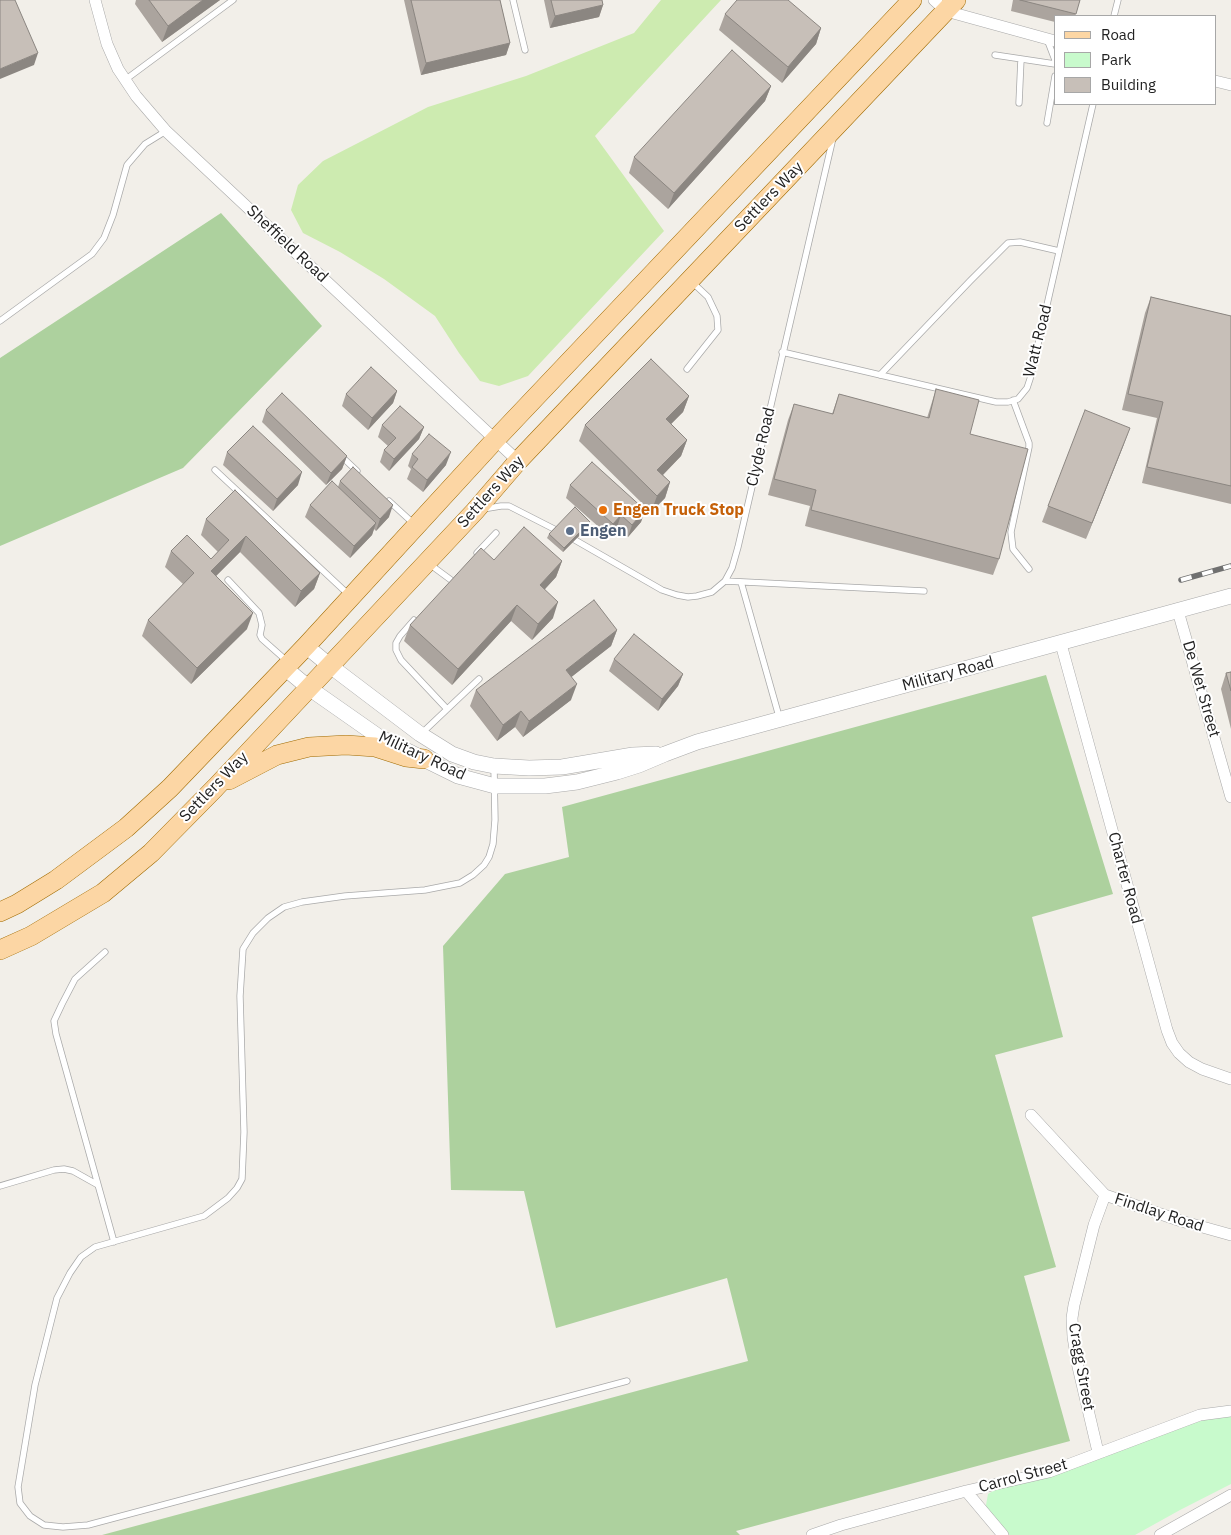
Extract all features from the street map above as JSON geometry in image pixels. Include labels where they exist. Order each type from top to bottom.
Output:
[{"type":"main road","name":"Settlers Way","points":[[0,912],[18,904],[56,880],[126,828],[170,788],[306,646],[495,440],[912,0]]},
{"type":"main road","name":"Settlers Way","points":[[0,950],[31,936],[103,893],[152,852],[215,788],[475,511],[518,461],[835,128],[945,4]]},
{"type":"main road","points":[[215,788],[277,755],[309,747],[346,745],[375,747],[406,757],[424,759]]},
{"type":"street","name":"Sheffield Road","points":[[95,0],[107,44],[118,69],[136,96],[166,131],[518,461]]},
{"type":"street","points":[[945,4],[1051,40]]},
{"type":"street","points":[[1216,81],[1231,85]]},
{"type":"street","name":"Military Road","points":[[287,666],[309,688],[379,737],[458,776],[495,786],[545,786],[577,782],[639,765],[697,742],[1231,596]]},
{"type":"street","name":"De Wet Street","points":[[1178,611],[1231,797]]},
{"type":"street","name":"Charter Road","points":[[1061,644],[1166,1030],[1179,1053],[1189,1062],[1202,1069],[1231,1079]]},
{"type":"street","name":"Military Road","points":[[306,646],[420,734],[452,754],[474,762],[494,766],[529,768],[562,767],[633,755],[665,754]]},
{"type":"street","name":"Findlay Road","points":[[1030,1115],[1105,1195],[1181,1221],[1231,1235]]},
{"type":"street","name":"Cragg Street","points":[[1098,1452],[1077,1359],[1072,1318],[1094,1225],[1105,1195]]},
{"type":"street","name":"Carrol Street","points":[[812,1535],[841,1525],[966,1491],[1049,1472],[1200,1415],[1231,1411]]},
{"type":"street","points":[[966,1491],[1003,1535]]},
{"type":"street","points":[[1160,1535],[1231,1495]]},
{"type":"lane","points":[[125,80],[233,0]]},
{"type":"lane","points":[[513,0],[525,50]]},
{"type":"lane","points":[[1114,15],[1118,0]]},
{"type":"lane","points":[[1051,40],[1054,55]]},
{"type":"lane","points":[[995,55],[1054,64]]},
{"type":"lane","points":[[1019,103],[1021,59]]},
{"type":"lane","points":[[1047,123],[1054,82]]},
{"type":"lane","name":"Watt Road","points":[[1013,400],[1022,394],[1030,379],[1093,105]]},
{"type":"lane","name":"Clyde Road","points":[[725,582],[732,568],[738,547],[835,128]]},
{"type":"lane","points":[[0,321],[92,254],[104,238],[127,165],[144,144],[166,131]]},
{"type":"lane","points":[[880,375],[1008,243],[1020,242],[1059,251]]},
{"type":"lane","points":[[687,369],[718,330],[717,316],[708,297],[690,281]]},
{"type":"lane","points":[[782,352],[996,402],[1013,400],[1029,447],[1012,532],[1012,541],[1013,549],[1029,569]]},
{"type":"lane","points":[[332,447],[360,473]]},
{"type":"lane","points":[[215,470],[351,597]]},
{"type":"lane","points":[[381,493],[416,526]]},
{"type":"lane","points":[[475,511],[500,506],[509,506],[517,509],[562,532],[662,590],[677,595],[697,596],[712,592],[725,582],[924,591]]},
{"type":"lane","points":[[470,560],[496,533]]},
{"type":"lane","points":[[426,562],[451,580]]},
{"type":"lane","points":[[445,587],[458,574]]},
{"type":"lane","points":[[228,580],[259,612],[262,625],[260,635],[262,639],[287,666]]},
{"type":"lane","points":[[741,582],[780,720]]},
{"type":"lane","points":[[419,615],[400,636],[396,643],[396,650],[401,660],[447,709]]},
{"type":"lane","points":[[420,734],[479,679]]},
{"type":"lane","points":[[494,766],[495,820],[493,844],[484,865],[473,875],[460,883],[425,890],[346,896],[302,902],[284,907],[268,918],[253,933],[243,949],[240,996],[244,1132],[242,1179],[228,1198],[204,1216],[95,1247],[81,1257],[70,1273],[57,1298],[34,1385],[18,1487],[20,1503],[30,1516],[44,1525],[62,1528],[88,1525],[627,1381]]},
{"type":"lane","points":[[105,952],[75,979],[54,1021],[114,1242]]},
{"type":"lane","points":[[0,1186],[54,1170],[64,1169],[73,1170],[98,1185]]},
{"type":"green space","points":[[661,0],[721,0],[595,136],[664,231],[528,376],[499,386],[480,381],[435,316],[384,279],[340,252],[303,233],[291,210],[298,185],[323,161],[428,107],[526,76],[634,33]]},
{"type":"green space","points":[[221,213],[322,326],[183,468],[0,546],[0,358]]},
{"type":"green space","points":[[1046,675],[1113,894],[1032,917],[1063,1037],[995,1055],[1056,1267],[1024,1276],[1070,1441],[736,1531],[740,1535],[102,1535],[748,1361],[727,1278],[556,1328],[524,1191],[451,1190],[443,946],[505,874],[569,857],[562,807]]},
{"type":"green space","points":[[1231,1415],[1231,1484],[1135,1535],[1008,1535],[989,1516],[986,1505],[988,1494],[1001,1486],[1165,1431],[1219,1416]]},
{"type":"building","points":[[0,0],[15,0],[38,53],[0,69]]},
{"type":"building","points":[[149,0],[203,0],[168,26]]},
{"type":"building","points":[[411,0],[500,0],[510,43],[426,63]]},
{"type":"building","points":[[551,0],[602,0],[603,5],[555,16]]},
{"type":"building","points":[[737,0],[788,0],[821,28],[788,67],[725,14]]},
{"type":"building","points":[[1020,0],[1080,0],[1076,14]]},
{"type":"building","points":[[732,50],[771,86],[674,193],[634,157]]},
{"type":"building","points":[[1151,297],[1231,316],[1231,486],[1147,467],[1163,402],[1128,394]]},
{"type":"building","points":[[651,359],[689,396],[666,419],[687,440],[657,470],[670,482],[657,496],[585,425]]},
{"type":"building","points":[[371,367],[397,391],[372,418],[346,394]]},
{"type":"building","points":[[936,389],[979,400],[970,434],[1028,449],[999,559],[811,510],[816,490],[774,479],[794,404],[833,414],[839,394],[929,418]]},
{"type":"building","points":[[282,393],[347,456],[331,473],[266,410]]},
{"type":"building","points":[[400,406],[424,427],[394,459],[384,450],[396,438],[382,425]]},
{"type":"building","points":[[1085,410],[1130,428],[1092,523],[1048,506]]},
{"type":"building","points":[[253,426],[302,472],[277,499],[227,452]]},
{"type":"building","points":[[429,434],[451,452],[427,480],[412,467],[418,459],[412,454]]},
{"type":"building","points":[[592,462],[645,510],[632,525],[621,515],[613,524],[570,485]]},
{"type":"building","points":[[353,467],[393,505],[380,519],[340,481]]},
{"type":"building","points":[[332,481],[376,523],[354,546],[310,505]]},
{"type":"building","points":[[235,490],[320,573],[301,591],[246,536],[211,571],[253,613],[197,668],[148,620],[194,573],[171,551],[187,535],[211,559],[229,540],[206,519]]},
{"type":"building","points":[[575,507],[590,522],[564,548],[549,534]]},
{"type":"building","points":[[524,527],[562,561],[540,585],[558,602],[538,624],[517,605],[458,669],[410,625],[481,548],[494,560]]},
{"type":"building","points":[[594,600],[617,630],[566,670],[577,684],[529,721],[521,711],[503,725],[476,690]]},
{"type":"building","points":[[634,634],[683,674],[662,699],[614,659]]},
{"type":"building","points":[[1231,672],[1231,691],[1226,673]]},
{"type":"railway","points":[[1181,580],[1231,566]]},
{"type":"place","name":"Engen Truck Stop","points":[[603,510]]},
{"type":"place","name":"Engen","points":[[570,531]]}]
